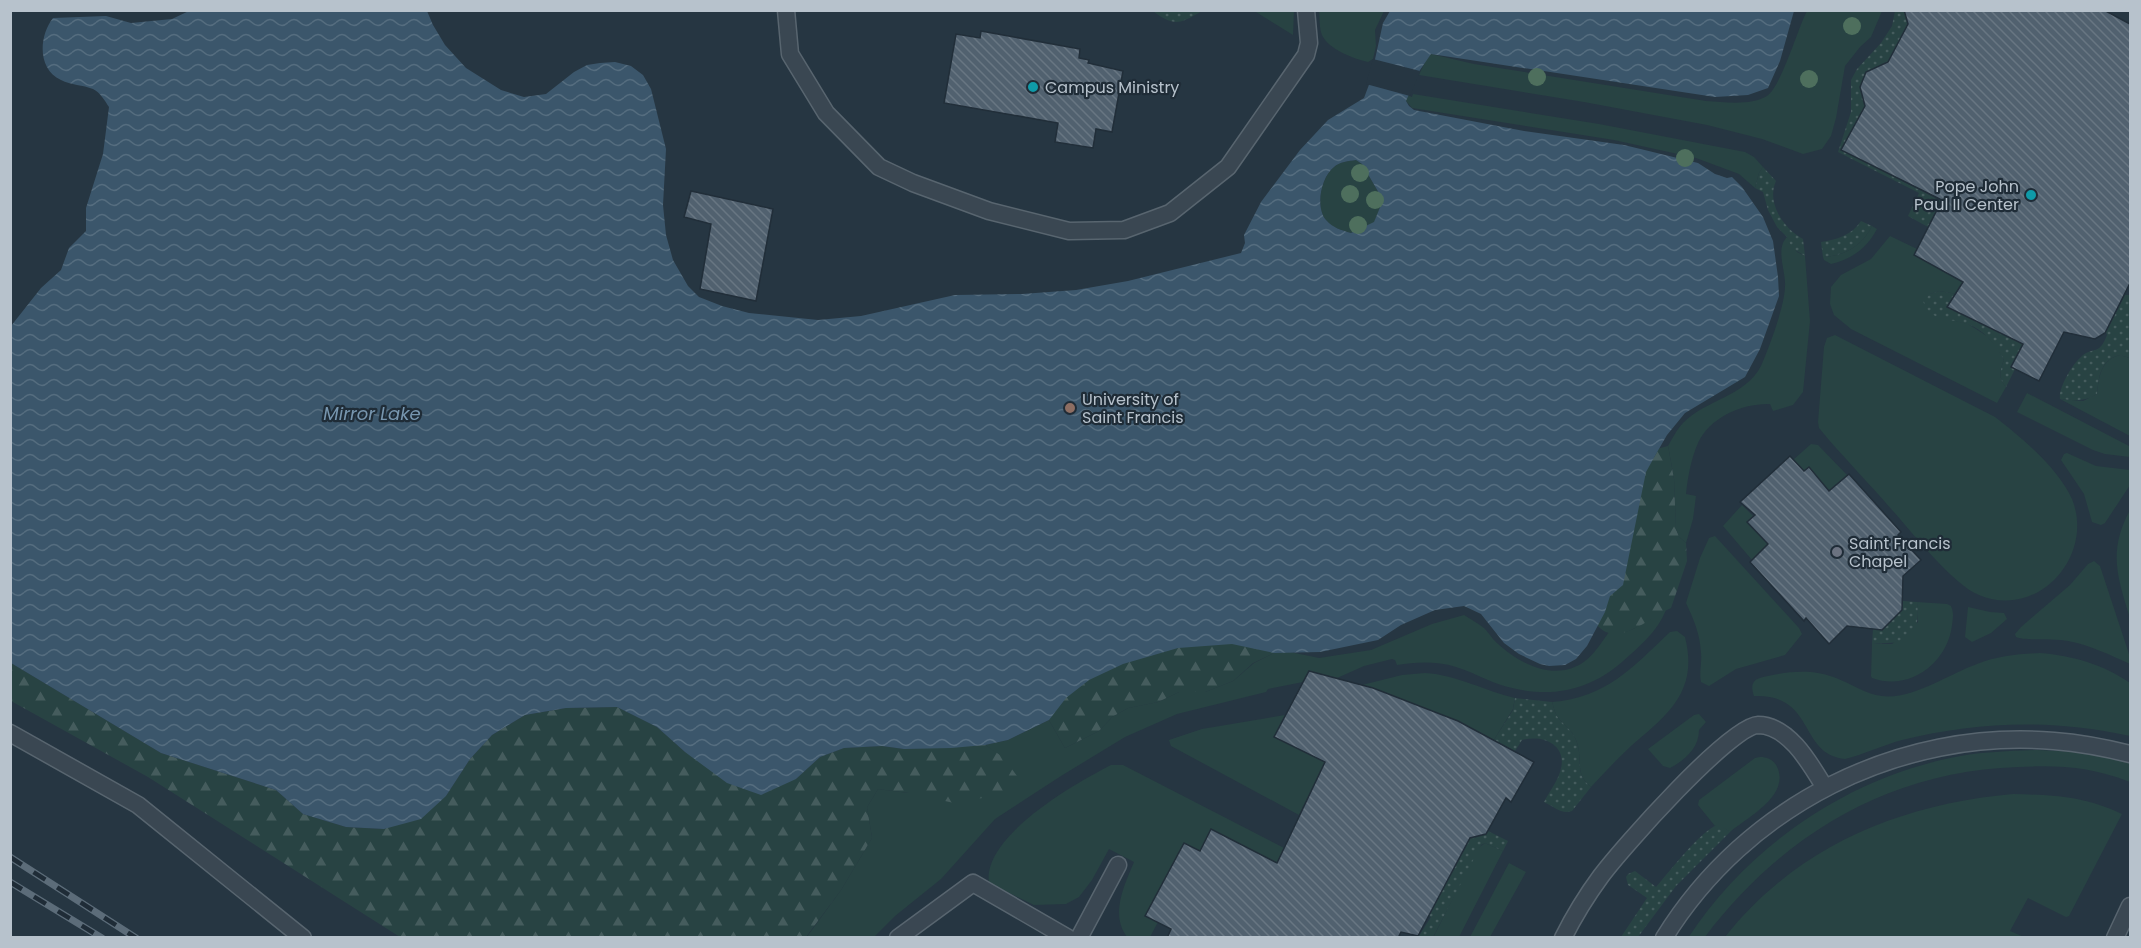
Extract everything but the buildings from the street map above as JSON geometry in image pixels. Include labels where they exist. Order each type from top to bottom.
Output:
[{"type":"lane","points":[[786,10],[790,54],[826,113],[879,167],[913,183],[989,211],[1069,231],[1124,230],[1170,213],[1228,167],[1306,55],[1309,43],[1306,10]]},
{"type":"lane","points":[[1563,938],[1588,894],[1636,834],[1697,770],[1739,734],[1754,725],[1766,726],[1780,732],[1804,755],[1825,788]]},
{"type":"lane","points":[[10,733],[138,805],[303,938]]},
{"type":"lane","points":[[1664,938],[1678,915],[1698,890],[1745,842],[1789,809],[1856,772],[1910,753],[1970,743],[2055,741],[2130,754]]},
{"type":"lane","points":[[1079,938],[1118,865]]},
{"type":"lane","points":[[898,938],[974,883],[1068,938]]},
{"type":"lane","points":[[2117,937],[2130,906]]},
{"type":"green space","points":[[1153,11],[1202,11],[1177,22],[1166,20]]},
{"type":"green space","points":[[1253,11],[1294,11],[1293,35],[1256,12]]},
{"type":"green space","points":[[1319,11],[1384,11],[1375,30],[1376,46],[1373,59],[1368,62],[1342,53],[1330,45],[1321,32]]},
{"type":"green space","points":[[1807,11],[1882,11],[1871,37],[1845,66],[1831,136],[1822,149],[1803,154],[1762,139],[1707,125],[1419,75],[1431,54],[1474,64],[1706,101],[1737,103],[1753,101],[1767,96],[1778,81]]},
{"type":"green space","points":[[1895,11],[1904,11],[1911,17],[1884,70],[1866,72],[1860,87],[1863,98],[1867,102],[1841,150],[1941,201],[1928,227],[1908,216],[1919,193],[1838,152],[1851,112],[1851,80],[1857,69],[1881,43],[1892,26]]},
{"type":"green space","points":[[1413,94],[1599,124],[1745,152],[1754,157],[1763,167],[1755,188],[1739,174],[1696,158],[1614,140],[1412,108],[1406,101],[1407,95],[1412,97]]},
{"type":"green space","points":[[1356,160],[1362,164],[1383,200],[1374,223],[1351,233],[1328,223],[1320,200],[1329,172],[1339,164]]},
{"type":"green space","points":[[1763,167],[1776,181],[1773,198],[1775,206],[1783,222],[1803,239],[1805,256],[1792,248],[1768,210],[1763,192],[1755,188]]},
{"type":"green space","points":[[1861,221],[1872,226],[1858,244],[1838,255],[1823,257],[1821,242],[1843,236]]},
{"type":"green space","points":[[1872,226],[1877,229],[1869,242],[1858,252],[1831,264],[1824,260],[1823,257],[1838,255],[1852,249]]},
{"type":"green space","points":[[1890,236],[1917,249],[1914,255],[1963,282],[1956,294],[1939,291],[1930,294],[1956,321],[1968,324],[1987,336],[1997,347],[2004,360],[2000,374],[2006,387],[1997,403],[1851,329],[1834,315],[1830,304],[1831,287],[1841,275],[1871,259]]},
{"type":"green space","points":[[1787,237],[1797,252],[1805,256],[1810,321],[1803,392],[1793,405],[1773,411],[1770,404],[1760,404],[1728,413],[1703,434],[1693,455],[1690,468],[1686,494],[1696,496],[1693,519],[1686,543],[1679,537],[1676,529],[1674,479],[1668,446],[1681,425],[1692,415],[1746,384],[1761,366],[1782,304],[1785,280],[1781,254]]},
{"type":"green space","points":[[1939,291],[1956,294],[1948,307],[2023,344],[2011,367],[2015,369],[2006,387],[2000,374],[2004,360],[1989,338],[1967,324],[1935,316],[1926,308],[1923,301],[1930,294]]},
{"type":"green space","points":[[2125,295],[2130,295],[2130,358],[2120,355],[2113,357],[2104,365],[2097,394],[2093,397],[2075,400],[2060,399],[2064,382],[2074,364],[2086,353],[2099,348],[2104,342],[2106,332]]},
{"type":"green space","points":[[1835,335],[1995,417],[2048,465],[2066,487],[2072,499],[2077,521],[2075,542],[2068,561],[2056,578],[2040,591],[2022,599],[2001,600],[1979,595],[1968,589],[1933,557],[1819,428],[1824,347],[1827,338]]},
{"type":"green space","points":[[2120,355],[2130,358],[2130,436],[2060,399],[2083,401],[2097,394],[2102,369],[2114,357]]},
{"type":"green space","points":[[2027,393],[2129,446],[2130,457],[2093,450],[2017,412]]},
{"type":"green space","points":[[1811,444],[1818,445],[1847,475],[1828,491],[1803,472],[1793,460]]},
{"type":"green space","points":[[1668,446],[1674,479],[1676,529],[1679,537],[1686,543],[1687,561],[1671,608],[1634,629],[1615,634],[1606,632],[1598,626],[1588,609],[1629,516],[1653,450]]},
{"type":"green space","points":[[2067,453],[2096,466],[2130,470],[2130,485],[2105,523],[2101,525],[2092,522],[2084,494],[2061,460]]},
{"type":"green space","points":[[1742,505],[1753,516],[1748,522],[1768,544],[1752,560],[1723,526]]},
{"type":"green space","points":[[2130,510],[2130,618],[2118,576],[2117,551],[2123,525]]},
{"type":"green space","points":[[1715,536],[1802,634],[1785,655],[1736,669],[1709,686],[1701,682],[1699,640],[1686,603],[1700,558],[1709,538]]},
{"type":"green space","points":[[2094,561],[2100,566],[2130,657],[2130,664],[2076,643],[2016,637],[2015,634],[2021,627]]},
{"type":"green space","points":[[1903,601],[1917,602],[1918,614],[1915,629],[1903,642],[1872,644],[1873,629],[1882,630],[1902,610]]},
{"type":"green space","points":[[1917,602],[1951,606],[1952,625],[1943,651],[1925,671],[1913,677],[1900,681],[1872,678],[1872,644],[1892,644],[1918,622]]},
{"type":"green space","points":[[1968,607],[2004,613],[2007,619],[1991,633],[1972,642],[1965,637]]},
{"type":"green space","points":[[1666,610],[1653,632],[1622,662],[1593,681],[1563,691],[1515,689],[1449,665],[1411,663],[1397,665],[1392,659],[1364,666],[1337,678],[1309,671],[1303,682],[1268,689],[1266,692],[1177,714],[1125,737],[995,819],[941,879],[895,916],[874,937],[806,938],[841,890],[872,838],[867,807],[878,789],[909,793],[1003,758],[985,745],[1008,740],[1049,720],[1065,748],[1099,731],[1112,717],[1128,708],[1158,702],[1179,692],[1205,692],[1233,681],[1254,663],[1274,653],[1290,652],[1319,658],[1371,650],[1432,624],[1464,615],[1484,628],[1502,647],[1524,662],[1549,670],[1573,668],[1595,651],[1609,632],[1631,630]]},
{"type":"green space","points":[[1677,631],[1685,637],[1688,673],[1677,701],[1657,724],[1626,751],[1591,787],[1582,777],[1576,739],[1557,716],[1552,702],[1588,694],[1603,687],[1631,668],[1670,632]]},
{"type":"green space","points":[[1167,636],[1270,645],[1274,653],[1253,663],[1233,681],[1205,692],[1179,692],[1158,702],[1128,708],[1112,717],[1099,731],[1065,748],[1049,720],[1049,702]]},
{"type":"green space","points":[[2040,653],[2087,662],[2120,676],[2130,683],[2130,736],[2073,727],[1988,726],[1902,740],[1845,759],[1830,755],[1820,747],[1798,714],[1788,704],[1774,698],[1754,696],[1752,687],[1754,682],[1760,678],[1785,673],[1819,673],[1842,680],[1870,693],[1894,696],[1918,690],[1985,661]]},
{"type":"green space","points":[[11,663],[161,753],[276,790],[303,814],[346,827],[384,829],[446,796],[470,759],[492,735],[525,715],[566,708],[617,707],[657,727],[685,752],[796,779],[820,757],[844,748],[882,746],[904,749],[985,745],[1003,757],[1017,776],[1005,794],[954,803],[878,789],[867,807],[872,838],[841,890],[806,937],[400,937],[148,777],[11,701]]},
{"type":"green space","points":[[1425,673],[1460,680],[1515,698],[1513,709],[1494,740],[1449,717],[1448,719],[1362,685],[1402,675]]},
{"type":"green space","points":[[1515,698],[1552,702],[1557,716],[1574,736],[1579,750],[1582,777],[1591,787],[1572,811],[1561,811],[1544,802],[1559,776],[1562,763],[1557,748],[1546,740],[1530,739],[1522,740],[1515,751],[1494,740],[1513,710]]},
{"type":"green space","points":[[1699,714],[1706,722],[1699,730],[1694,748],[1676,765],[1670,768],[1663,766],[1648,749],[1694,715]]},
{"type":"green space","points":[[1285,715],[1274,737],[1325,762],[1299,815],[1171,746],[1169,740],[1202,729]]},
{"type":"green space","points":[[2004,751],[2078,752],[2130,762],[2130,782],[2102,773],[2075,768],[2018,767],[1971,771],[1926,781],[1883,796],[1842,815],[1804,839],[1768,868],[1735,901],[1705,937],[1688,938],[1712,905],[1769,847],[1801,822],[1836,801],[1872,783],[1950,758]]},
{"type":"green space","points":[[1755,758],[1771,760],[1778,769],[1780,779],[1772,797],[1756,813],[1730,832],[1719,825],[1715,826],[1698,805],[1699,800]]},
{"type":"green space","points":[[1111,765],[1123,765],[1284,848],[1277,863],[1211,829],[1200,851],[1184,843],[1146,915],[1158,922],[1150,937],[1127,937],[1122,928],[1120,900],[1134,862],[1109,849],[1092,880],[1079,897],[1066,904],[1034,905],[989,883],[991,865],[1000,847],[1015,830],[1055,798]]},
{"type":"green space","points":[[2013,794],[2082,800],[2122,814],[2069,916],[2066,917],[2028,898],[2010,931],[2024,937],[1725,937],[1753,905],[1784,878],[1818,854],[1854,835],[1930,808],[1971,799]]},
{"type":"green space","points":[[1719,824],[1730,832],[1676,886],[1638,937],[1621,937],[1647,898],[1628,885],[1626,877],[1628,874],[1635,871],[1656,887],[1694,843]]},
{"type":"green space","points":[[1488,831],[1508,841],[1503,851],[1485,843],[1481,845],[1433,937],[1415,936],[1419,936],[1431,917],[1429,916],[1473,833],[1480,836]]},
{"type":"green space","points":[[1485,843],[1503,851],[1459,937],[1433,938],[1478,848]]},
{"type":"green space","points":[[1509,863],[1526,872],[1490,937],[1470,937]]},
{"type":"water","name":"Mirror Lake","points":[[191,10],[427,11],[445,45],[466,68],[501,90],[524,97],[546,94],[587,65],[615,62],[631,66],[643,75],[651,89],[666,149],[663,205],[666,235],[673,260],[688,286],[699,297],[722,306],[749,313],[818,320],[861,316],[955,295],[1076,290],[1128,281],[1241,253],[1245,243],[1244,235],[1261,202],[1300,150],[1328,120],[1364,98],[1370,82],[1383,23],[1390,11],[1794,11],[1780,61],[1768,88],[1748,95],[1715,97],[1431,54],[1420,70],[1406,101],[1414,110],[1524,131],[1624,145],[1698,163],[1715,174],[1727,178],[1732,177],[1763,217],[1773,241],[1779,296],[1760,349],[1745,377],[1685,413],[1667,435],[1646,472],[1623,585],[1610,596],[1605,612],[1587,646],[1576,659],[1565,665],[1540,664],[1519,654],[1504,643],[1481,614],[1464,606],[1435,610],[1401,625],[1378,640],[1320,652],[1274,653],[1232,644],[1178,648],[1123,664],[1089,680],[1066,698],[1049,720],[1008,740],[951,748],[904,749],[882,746],[844,748],[820,757],[796,779],[761,795],[727,783],[685,752],[657,727],[617,707],[566,708],[525,715],[492,735],[470,759],[446,796],[421,819],[384,829],[346,827],[303,814],[276,790],[161,753],[11,663],[11,326],[41,288],[61,270],[69,248],[86,231],[86,208],[103,154],[109,107],[96,90],[65,82],[53,75],[44,60],[45,34],[53,18],[106,16],[131,23],[172,19]],"holes":[[[1356,160],[1362,164],[1383,200],[1374,222],[1351,233],[1334,227],[1326,220],[1321,208],[1321,192],[1329,172],[1336,165]]]},
{"type":"pier","points":[[1373,59],[1420,71],[1410,96],[1366,84]]},
{"type":"railway","points":[[10,857],[136,938]]},
{"type":"railway","points":[[10,882],[102,938]]},
{"type":"place","name":"Campus Ministry","points":[[1033,87]]},
{"type":"place","name":"Pope John Paul II Center","points":[[2031,195]]},
{"type":"place","name":"University of Saint Francis","points":[[1070,408]]},
{"type":"place","name":"Saint Francis Chapel","points":[[1837,552]]}]
